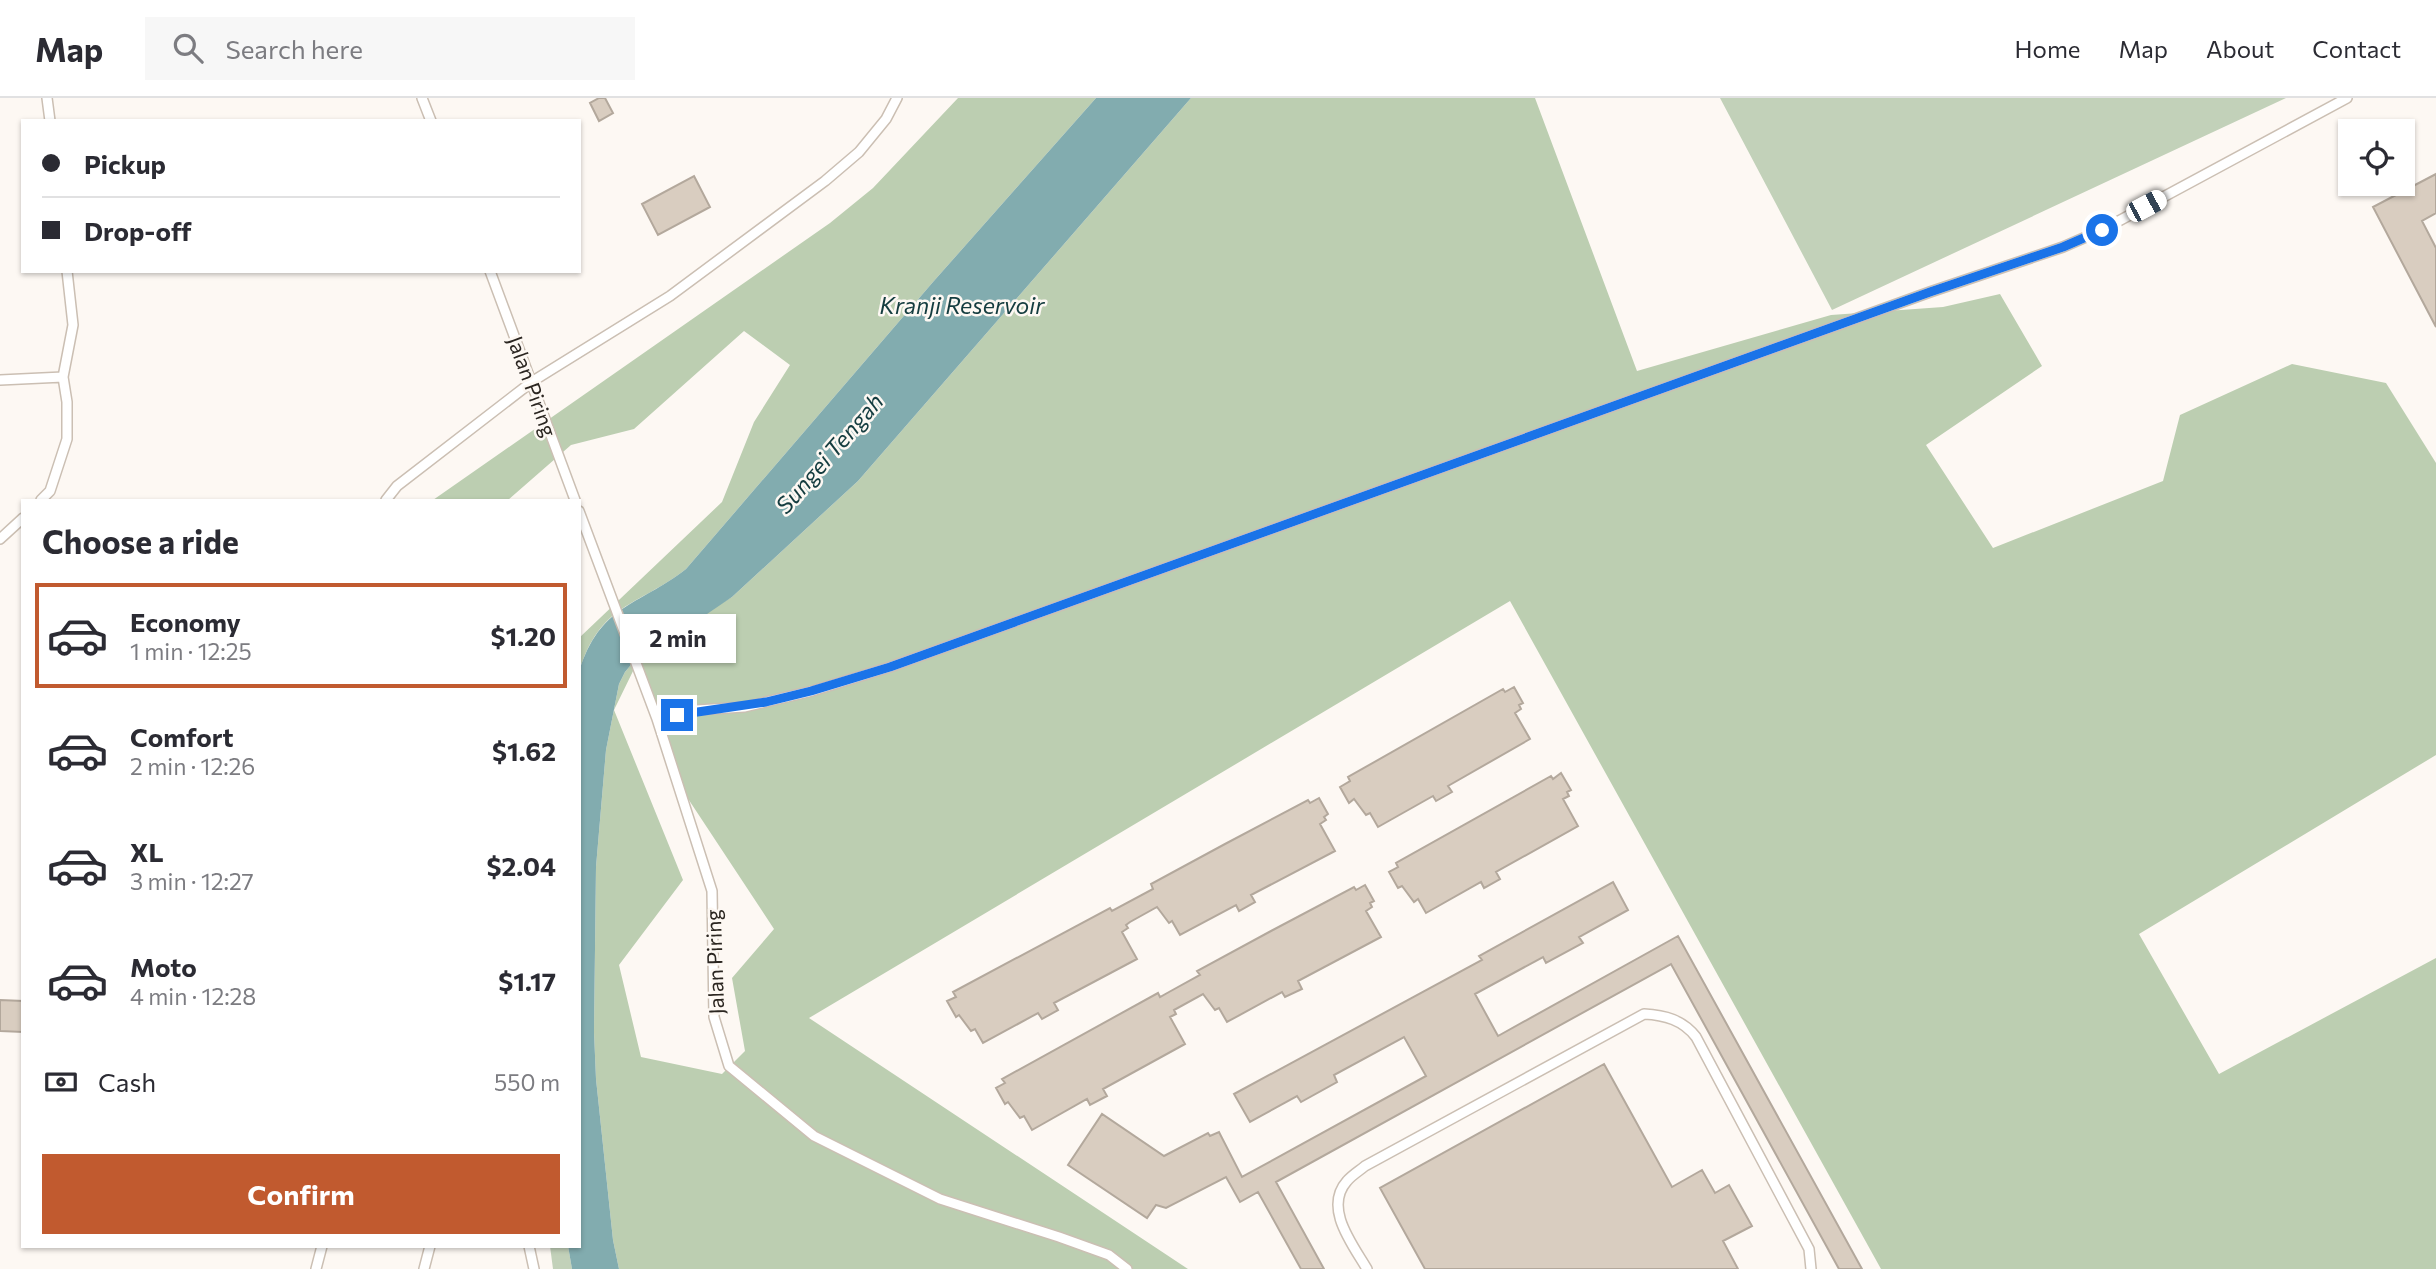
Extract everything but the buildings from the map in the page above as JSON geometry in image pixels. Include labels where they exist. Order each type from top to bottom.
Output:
[{"type":"lane","points":[[47,98],[50,119]]},
{"type":"lane","points":[[422,98],[430,119]]},
{"type":"lane","points":[[387,499],[397,486],[533,381],[670,296],[825,181],[859,152],[886,119],[897,98]]},
{"type":"lane","points":[[657,719],[697,710],[744,707],[798,695],[890,667],[1930,292],[2063,247],[2102,230],[2347,98]]},
{"type":"lane","points":[[42,499],[50,491],[67,439],[67,402],[63,377],[74,325],[67,273]]},
{"type":"lane","name":"Jalan Piring","points":[[491,273],[575,499]]},
{"type":"lane","points":[[0,380],[63,377]]},
{"type":"lane","name":"Jalan Piring","points":[[581,517],[657,719],[712,891],[713,1017],[729,1066],[814,1136],[940,1199],[1072,1241],[1109,1255],[1128,1269]]},
{"type":"lane","points":[[0,539],[21,520]]},
{"type":"lane","points":[[1367,1269],[1340,1220],[1338,1200],[1346,1182],[1365,1166],[1644,1014],[1665,1015],[1690,1028],[1696,1037],[1809,1249],[1811,1269]]},
{"type":"lane","points":[[316,1269],[321,1248]]},
{"type":"lane","points":[[424,1269],[429,1248]]},
{"type":"lane","points":[[529,1248],[534,1269]]},
{"type":"green space","points":[[958,98],[1096,98],[933,282],[686,569],[609,619],[588,649],[581,667],[581,636],[722,502],[754,422],[790,365],[744,331],[634,429],[571,445],[509,499],[434,499],[830,223],[873,188]]},
{"type":"green space","points":[[1191,98],[1535,98],[1637,371],[1831,315],[1943,307],[2000,294],[2042,366],[1926,445],[1993,548],[2163,481],[2180,415],[2292,364],[2386,383],[2436,463],[2436,755],[2139,934],[2219,1074],[2436,958],[2436,1269],[1881,1269],[1510,601],[809,1018],[1188,1269],[619,1269],[613,1240],[596,1079],[594,1032],[596,867],[606,750],[619,684],[625,672],[645,648],[662,634],[685,625],[732,597],[858,481]],"holes":[[[635,667],[677,782],[774,929],[732,978],[745,1051],[722,1074],[641,1057],[619,965],[683,880],[614,710]]]},
{"type":"green space","points":[[1720,98],[2286,98],[1832,310]]},
{"type":"green space","points":[[550,1248],[568,1248],[572,1269],[553,1269]]},
{"type":"water","name":"Kranji Reservoir","points":[[1096,98],[1191,98],[858,481],[732,597],[707,614],[662,634],[645,648],[625,672],[619,684],[606,750],[596,867],[594,1032],[596,1079],[613,1240],[619,1269],[572,1269],[568,1248],[581,1248],[581,667],[598,633],[609,620],[686,569],[933,282]]},
{"type":"route","points":[[677,715],[697,710],[744,707],[811,691],[890,667],[1930,292],[2063,247],[2102,230]]},
{"type":"water label","name":"Sungei Tengah","points":[[829,453]]}]
